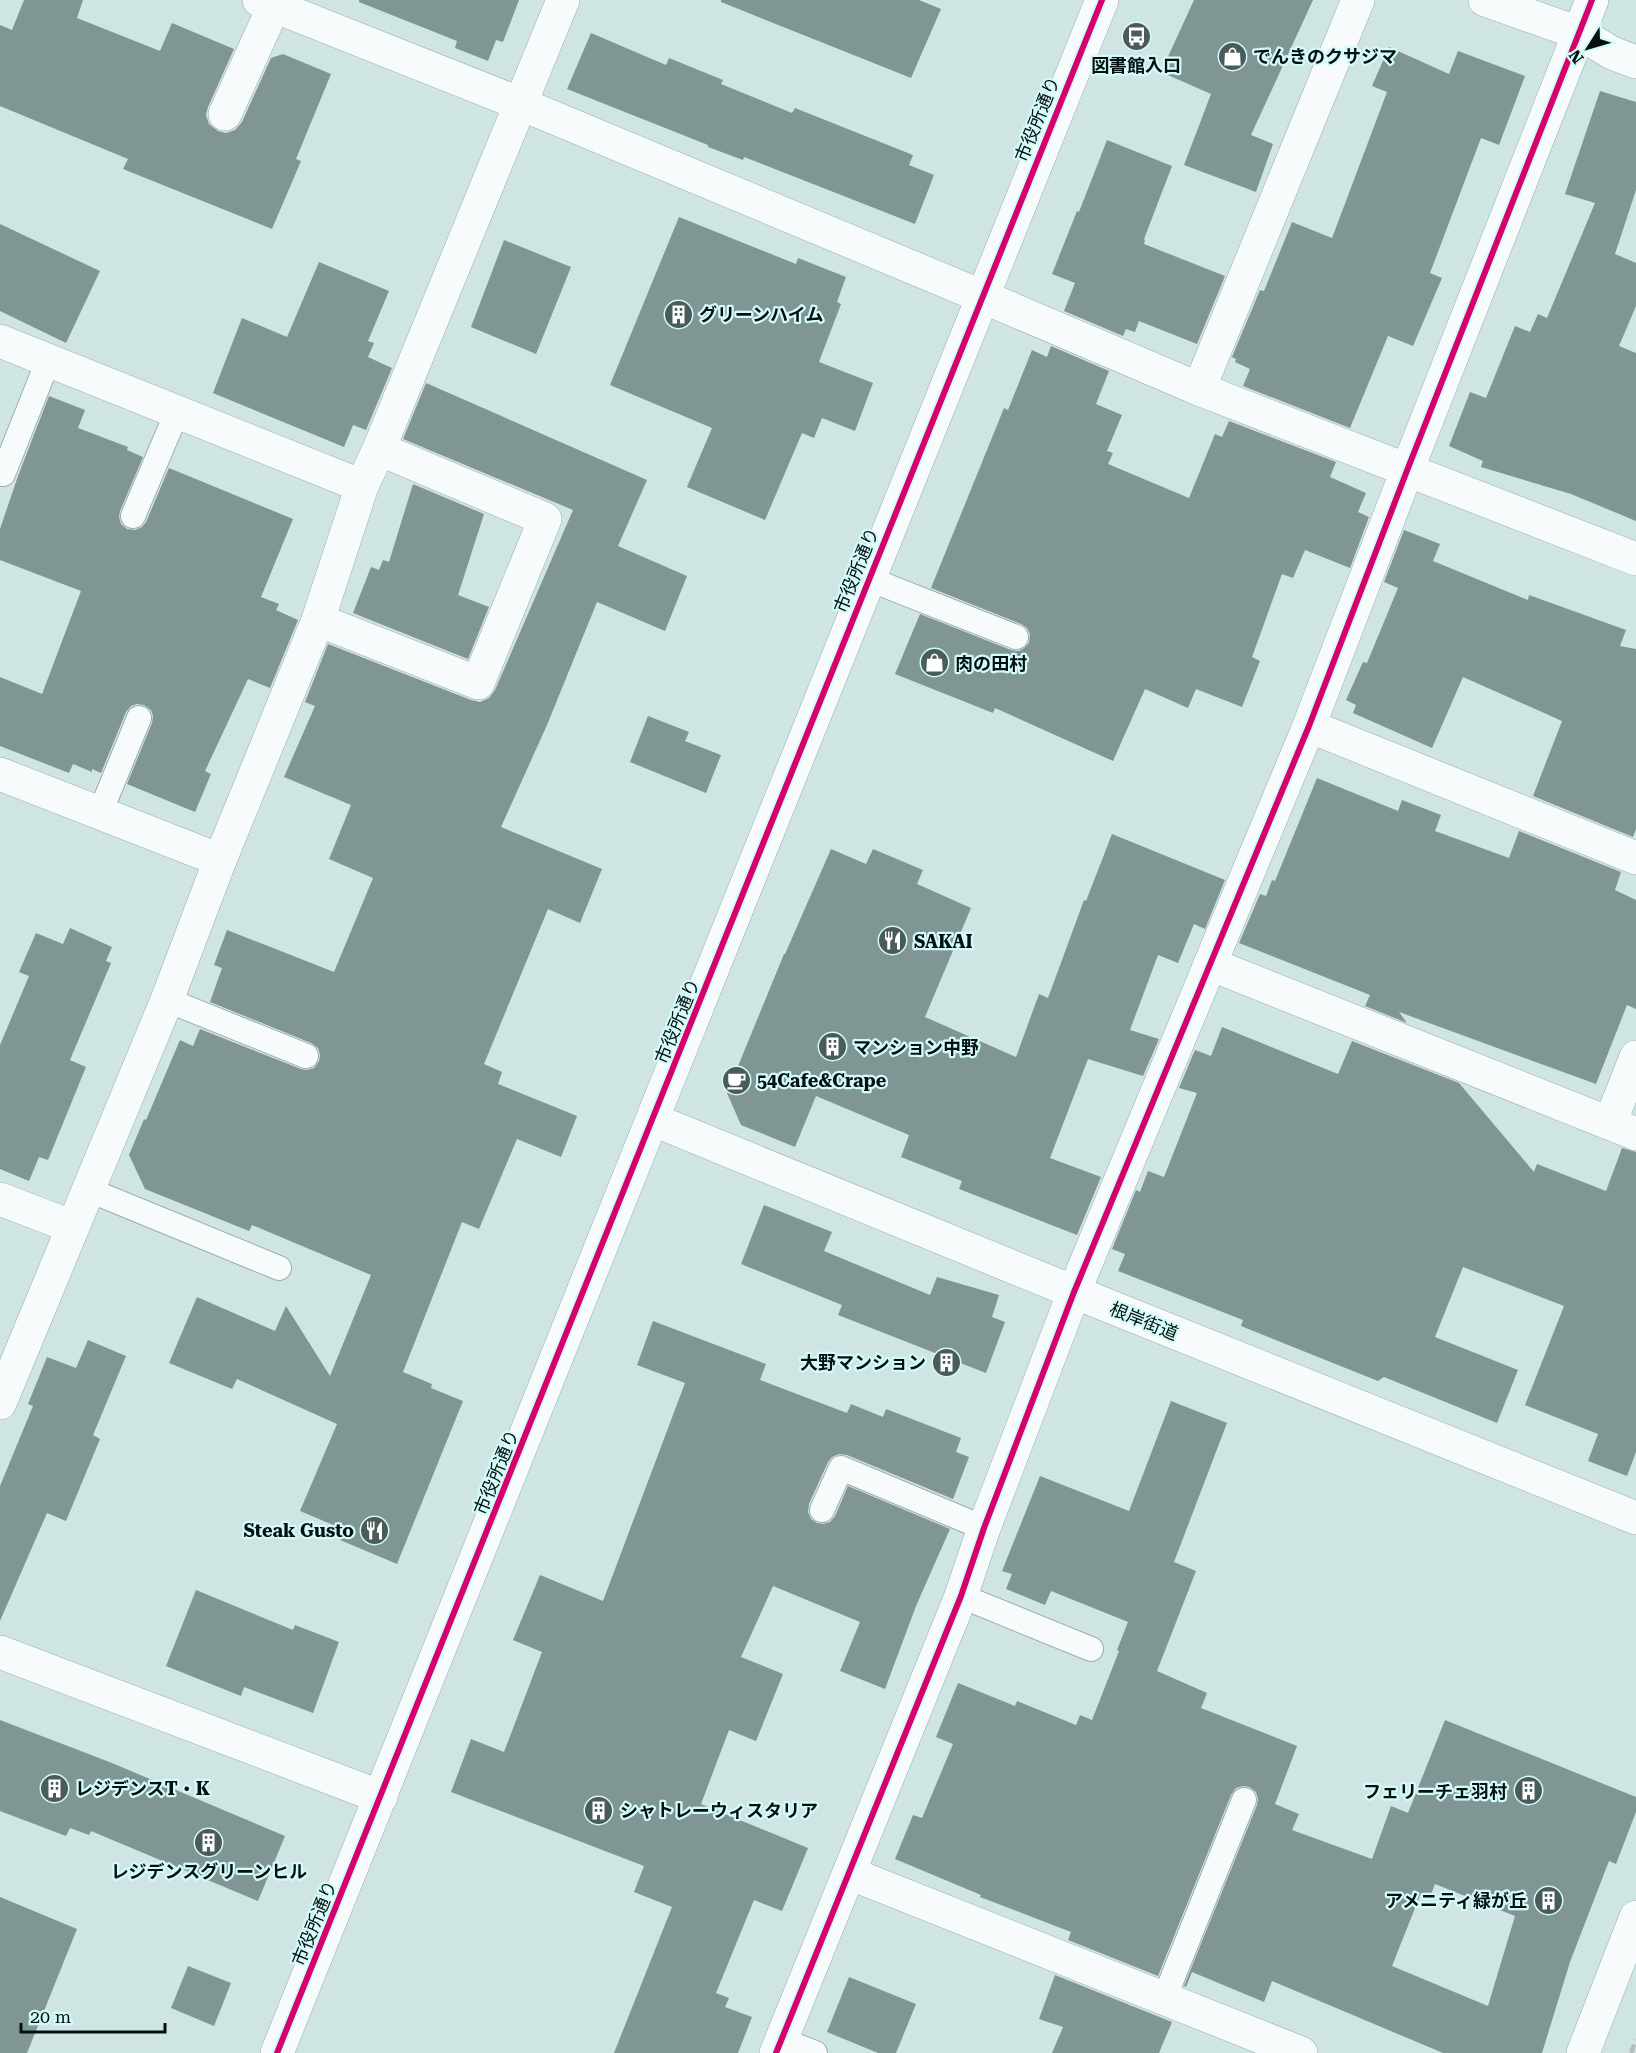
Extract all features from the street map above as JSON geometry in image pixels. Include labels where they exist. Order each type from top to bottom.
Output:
[{"type":"street","points":[[0,1403],[167,1000],[220,860],[318,620],[362,486],[563,0]]},
{"type":"street","name":"市役所通り","points":[[277,2053],[654,1120],[981,296],[1102,0]]},
{"type":"street","points":[[1199,389],[1358,0]]},
{"type":"street","points":[[1485,0],[1579,33],[1612,53],[1636,62]]},
{"type":"street","points":[[779,2047],[961,1596],[984,1528],[1074,1292],[1309,726],[1592,0]]},
{"type":"street","points":[[225,114],[267,3],[521,104],[1199,389],[1408,468],[1636,559]]},
{"type":"street","points":[[0,341],[362,486]]},
{"type":"street","points":[[318,620],[478,683],[545,519],[379,449]]},
{"type":"street","points":[[1309,726],[1636,858]]},
{"type":"street","points":[[0,774],[220,860]]},
{"type":"street","points":[[1210,964],[1623,1128],[1636,1057]]},
{"type":"street","name":"根岸街道","points":[[654,1120],[1636,1518]]},
{"type":"street","points":[[0,1199],[73,1227]]},
{"type":"street","points":[[0,1652],[381,1797]]},
{"type":"street","points":[[849,1873],[1301,2053]]},
{"type":"street","points":[[1583,2053],[1636,1917]]},
{"type":"lane","points":[[3,474],[48,361]]},
{"type":"lane","points":[[132,516],[177,412]]},
{"type":"lane","points":[[869,579],[1016,637]]},
{"type":"lane","points":[[100,813],[139,718]]},
{"type":"lane","points":[[167,1000],[306,1056]]},
{"type":"lane","points":[[89,1190],[279,1268]]},
{"type":"lane","points":[[822,1510],[841,1468],[984,1528]]},
{"type":"lane","points":[[961,1596],[1091,1649]]},
{"type":"lane","points":[[1164,1999],[1244,1800]]},
{"type":"lane","points":[[779,2047],[815,2053]]},
{"type":"building","points":[[24,0],[83,0],[77,18],[160,51],[172,23],[234,49],[206,115],[209,124],[218,131],[226,133],[235,130],[242,122],[271,58],[283,54],[331,74],[296,159],[301,161],[272,229],[123,169],[128,159],[0,106],[0,25],[12,30]]},
{"type":"building","points":[[359,0],[519,0],[503,42],[496,40],[488,61],[455,48],[457,41],[359,2]]},
{"type":"building","points":[[721,0],[919,0],[941,9],[911,78],[721,2]]},
{"type":"building","points":[[1194,0],[1313,0],[1251,135],[1273,144],[1256,192],[1184,165],[1211,94],[1161,72]]},
{"type":"building","points":[[591,33],[666,65],[669,58],[723,80],[721,84],[792,113],[795,108],[913,155],[909,165],[934,175],[915,224],[744,157],[743,160],[708,147],[708,145],[567,89]]},
{"type":"building","points":[[1389,47],[1449,74],[1458,51],[1525,76],[1499,145],[1481,138],[1430,273],[1442,278],[1413,346],[1388,336],[1350,428],[1243,386],[1250,369],[1235,362],[1236,359],[1232,357],[1260,290],[1264,291],[1292,222],[1332,238],[1387,92],[1372,86]]},
{"type":"building","points":[[1600,91],[1636,102],[1636,190],[1615,254],[1636,263],[1636,306],[1619,346],[1636,353],[1636,521],[1571,494],[1481,467],[1483,461],[1449,446],[1470,392],[1486,398],[1515,326],[1530,332],[1538,314],[1547,318],[1595,203],[1565,194]]},
{"type":"building","points":[[1107,140],[1172,166],[1144,244],[1225,276],[1197,344],[1139,321],[1135,332],[1126,329],[1123,336],[1064,311],[1075,283],[1052,274]]},
{"type":"building","points":[[679,217],[796,264],[798,258],[846,277],[837,302],[841,304],[819,362],[873,383],[855,431],[822,418],[814,438],[802,433],[765,520],[687,487],[712,428],[610,385]]},
{"type":"building","points":[[0,224],[100,271],[66,343],[0,311]]},
{"type":"building","points":[[504,240],[571,267],[536,354],[471,327]]},
{"type":"building","points":[[319,262],[389,291],[368,341],[374,343],[368,357],[392,368],[366,430],[353,425],[344,447],[213,393],[242,318],[287,337]]},
{"type":"building","points":[[1051,346],[1109,371],[1096,404],[1122,415],[1107,451],[1113,453],[1108,464],[1189,498],[1215,434],[1222,437],[1229,421],[1336,462],[1330,477],[1366,493],[1358,512],[1369,517],[1350,568],[1305,550],[1293,578],[1282,574],[1252,657],[1260,661],[1242,707],[1196,689],[1188,708],[1145,689],[1113,761],[995,708],[993,713],[895,674],[920,614],[1011,650],[1019,651],[1029,643],[1030,634],[1021,624],[931,588],[1004,408],[1008,410],[1032,350],[1047,357]]},
{"type":"building","points":[[426,383],[647,480],[618,546],[687,576],[665,631],[597,602],[547,725],[501,827],[602,869],[580,923],[548,909],[484,1064],[502,1072],[498,1084],[577,1116],[561,1157],[517,1139],[479,1229],[462,1222],[403,1372],[432,1384],[431,1388],[463,1401],[397,1564],[340,1540],[345,1530],[300,1511],[337,1424],[237,1379],[232,1389],[169,1363],[197,1297],[275,1331],[286,1306],[330,1376],[371,1275],[252,1225],[249,1231],[145,1189],[129,1155],[180,1040],[193,1046],[200,1029],[301,1069],[314,1068],[319,1061],[318,1048],[311,1043],[210,1002],[222,968],[214,965],[227,930],[334,972],[373,878],[329,859],[351,805],[284,777],[315,706],[305,702],[328,644],[471,700],[480,702],[489,698],[495,690],[573,510],[403,439]]},
{"type":"building","points":[[49,396],[85,410],[78,428],[128,447],[127,450],[143,457],[120,511],[121,524],[127,529],[135,530],[146,522],[169,468],[293,519],[261,597],[279,604],[276,610],[298,620],[270,688],[248,679],[205,771],[211,774],[195,812],[127,784],[152,723],[151,710],[144,705],[131,706],[126,712],[101,773],[92,769],[92,772],[73,764],[69,773],[0,746],[0,677],[42,694],[81,591],[0,560],[0,529]]},
{"type":"building","points":[[413,484],[484,514],[458,595],[489,607],[468,659],[353,613],[371,567],[379,570],[383,560],[389,562]]},
{"type":"building","points":[[1404,530],[1440,544],[1433,561],[1528,600],[1529,595],[1626,630],[1620,646],[1636,649],[1636,829],[1633,837],[1533,796],[1562,721],[1463,677],[1432,748],[1353,713],[1356,705],[1346,700],[1363,662],[1367,663],[1398,588],[1384,582]]},
{"type":"building","points":[[648,716],[689,732],[685,741],[721,755],[706,793],[630,762]]},
{"type":"building","points":[[1317,778],[1398,811],[1402,800],[1441,815],[1435,831],[1509,858],[1519,831],[1621,872],[1615,890],[1636,900],[1636,1009],[1627,1005],[1596,1084],[1399,1012],[1407,1023],[1365,1006],[1370,995],[1239,943],[1260,894],[1266,896],[1272,880],[1275,881]]},
{"type":"building","points":[[1112,834],[1225,880],[1205,929],[1194,924],[1178,963],[1158,955],[1130,1030],[1159,1039],[1143,1076],[1088,1059],[1050,1158],[1101,1177],[1077,1235],[959,1189],[962,1181],[901,1157],[909,1135],[816,1096],[795,1147],[741,1125],[727,1093],[784,954],[831,849],[866,864],[873,849],[923,870],[917,884],[971,908],[925,1017],[1016,1057],[1039,994],[1048,998],[1084,900],[1086,901]]},
{"type":"building","points":[[70,928],[112,947],[106,961],[111,963],[70,1060],[86,1067],[48,1160],[39,1157],[29,1181],[0,1169],[0,1045],[29,976],[19,972],[36,933],[63,944]]},
{"type":"building","points":[[1222,1027],[1338,1074],[1352,1041],[1459,1083],[1534,1172],[1537,1164],[1606,1191],[1622,1148],[1636,1152],[1636,1452],[1627,1476],[1588,1461],[1598,1434],[1525,1405],[1564,1306],[1463,1267],[1435,1337],[1518,1370],[1497,1423],[1384,1377],[1378,1381],[1241,1326],[1243,1320],[1118,1271],[1125,1254],[1112,1249],[1136,1190],[1140,1192],[1148,1171],[1164,1177],[1197,1093],[1179,1088],[1195,1050],[1211,1056]]},
{"type":"building","points":[[764,1205],[832,1232],[824,1251],[930,1295],[937,1277],[999,1295],[992,1317],[1005,1322],[986,1373],[838,1315],[842,1305],[741,1264]]},
{"type":"building","points":[[653,1321],[766,1364],[760,1380],[847,1413],[851,1404],[883,1417],[886,1409],[961,1438],[956,1452],[969,1457],[953,1499],[847,1455],[839,1454],[828,1462],[809,1504],[808,1512],[811,1519],[823,1524],[830,1522],[848,1486],[950,1529],[916,1606],[885,1689],[840,1671],[860,1622],[773,1586],[741,1657],[783,1674],[756,1741],[729,1730],[701,1804],[808,1848],[782,1911],[754,1900],[716,1993],[729,1998],[725,2007],[752,2017],[738,2053],[614,2053],[672,1907],[634,1892],[644,1866],[451,1792],[471,1739],[504,1752],[542,1652],[513,1640],[540,1575],[603,1601],[685,1383],[637,1365]]},
{"type":"building","points":[[88,1340],[126,1356],[93,1435],[100,1439],[66,1521],[47,1513],[0,1621],[0,1486],[33,1406],[28,1404],[47,1357],[76,1368]]},
{"type":"building","points":[[1171,1401],[1227,1423],[1174,1562],[1196,1571],[1157,1671],[1207,1693],[1201,1708],[1297,1746],[1275,1804],[1299,1814],[1292,1830],[1372,1859],[1391,1806],[1408,1813],[1445,1720],[1636,1797],[1636,1812],[1616,1864],[1609,1861],[1570,1962],[1542,2053],[1443,2053],[1272,1981],[1264,2002],[1192,1972],[1186,1987],[1184,1986],[1257,1805],[1256,1792],[1249,1787],[1236,1788],[1231,1795],[1158,1976],[1068,1940],[1071,1932],[980,1897],[981,1895],[895,1859],[913,1815],[922,1818],[953,1744],[936,1737],[958,1683],[1015,1706],[1017,1701],[1076,1725],[1080,1715],[1092,1720],[1119,1651],[1117,1650],[1128,1622],[1051,1591],[1045,1605],[1006,1589],[1012,1574],[1002,1571],[1040,1476],[1129,1511]],"holes":[[[1435,1884],[1515,1916],[1488,2006],[1392,1966],[1421,1893],[1430,1897]]]},
{"type":"building","points":[[196,1590],[293,1630],[295,1625],[339,1642],[313,1713],[244,1687],[241,1696],[166,1666]]},
{"type":"building","points":[[0,1720],[112,1763],[285,1836],[258,1901],[91,1831],[89,1835],[70,1828],[66,1836],[0,1811]]},
{"type":"building","points":[[0,1897],[77,1929],[27,2053],[0,2053]]},
{"type":"building","points":[[188,1966],[231,1983],[214,2026],[171,2008]]},
{"type":"building","points":[[1055,1975],[1172,2022],[1159,2053],[1052,2053],[1063,2027],[1039,2019]]},
{"type":"building","points":[[849,1977],[916,2004],[896,2053],[878,2053],[827,2032]]},
{"type":"railway","points":[[1631,2053],[1636,2040]]},
{"type":"cycle path","points":[[277,2053],[1102,0]]},
{"type":"cycle path","points":[[776,2053],[961,1596],[984,1528],[1074,1292],[1309,726],[1592,0]]},
{"type":"place","name":"図書館入口","points":[[1136,36]]},
{"type":"place","name":"でんきのクサジマ","points":[[1232,56]]},
{"type":"place","name":"グリーンハイム","points":[[678,314]]},
{"type":"place","name":"肉の田村","points":[[934,663]]},
{"type":"place","name":"SAKAI","points":[[893,941]]},
{"type":"place","name":"マンション中野","points":[[832,1047]]},
{"type":"place","name":"54Cafe&Crape","points":[[736,1080]]},
{"type":"place","name":"大野マンション","points":[[947,1362]]},
{"type":"place","name":"Steak Gusto","points":[[375,1530]]},
{"type":"place","name":"レジデンスT・K","points":[[54,1788]]},
{"type":"place","name":"フェリーチェ羽村","points":[[1528,1791]]},
{"type":"place","name":"シャトレーウィスタリア","points":[[599,1810]]},
{"type":"place","name":"レジデンスグリーンヒル","points":[[209,1842]]},
{"type":"place","name":"アメニティ緑が丘","points":[[1548,1900]]}]
